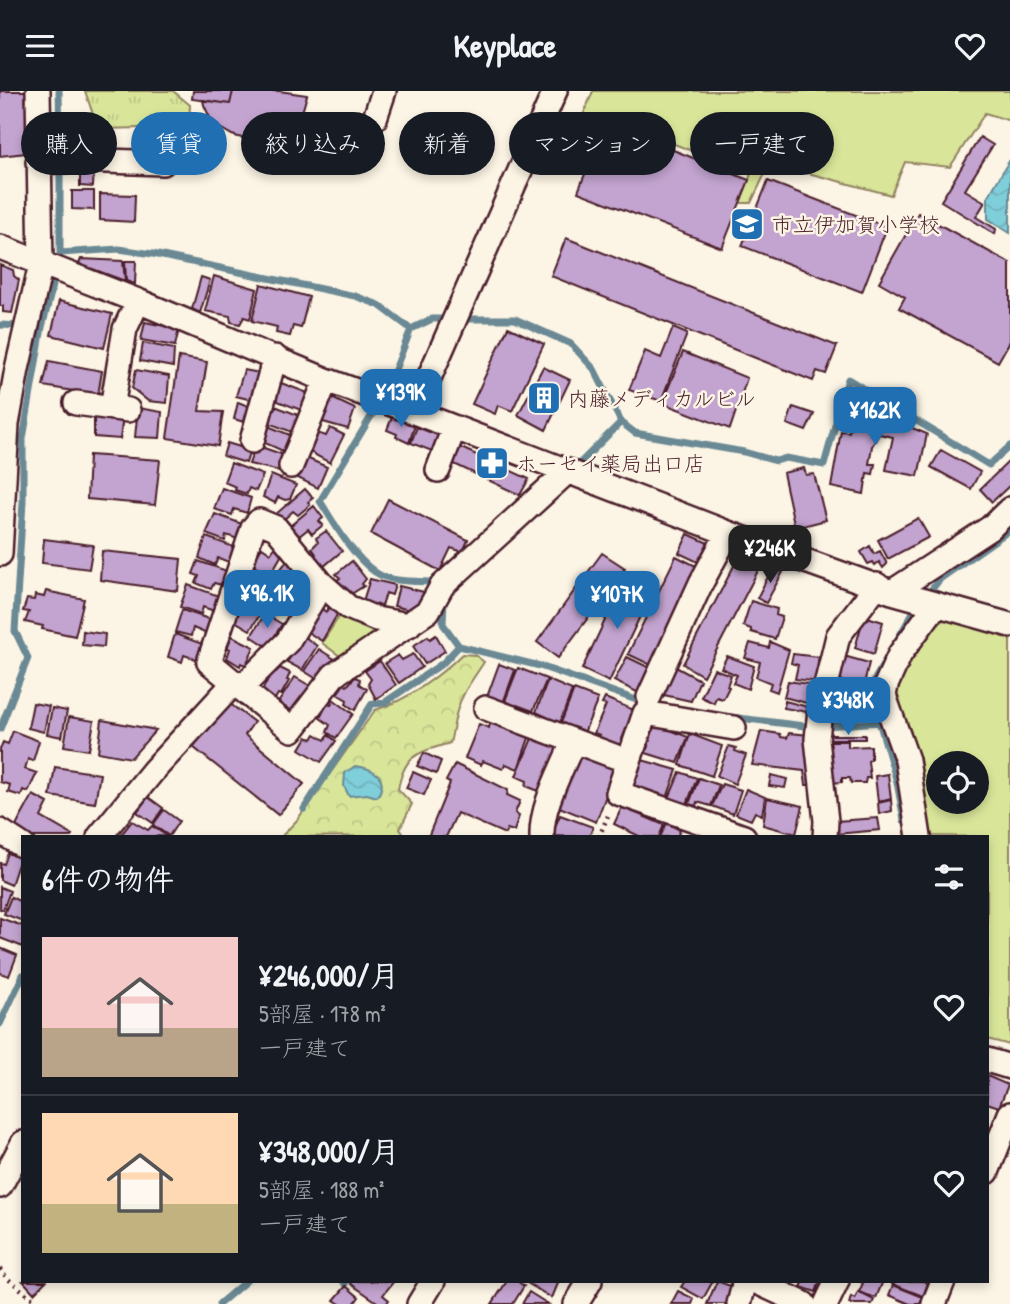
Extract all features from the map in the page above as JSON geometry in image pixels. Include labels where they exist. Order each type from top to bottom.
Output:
[{"type":"street","points":[[38,91],[38,112]]},
{"type":"street","points":[[377,112],[384,91]]},
{"type":"street","points":[[414,412],[549,94]]},
{"type":"street","points":[[0,554],[3,433],[8,369],[41,264],[38,175]]},
{"type":"street","points":[[0,247],[138,301],[326,380],[728,533],[884,588],[1010,625]]},
{"type":"street","points":[[76,403],[120,409],[125,329],[138,301]]},
{"type":"street","points":[[252,441],[275,358]]},
{"type":"street","points":[[291,466],[326,380]]},
{"type":"street","points":[[438,470],[454,428]]},
{"type":"street","points":[[409,625],[376,619],[348,607],[322,584],[276,528],[259,521],[253,528],[209,663],[292,730],[334,675],[409,625],[428,611],[442,586],[568,471]]},
{"type":"street","points":[[825,835],[817,739],[820,710],[838,636],[884,588],[990,528],[1010,509]]},
{"type":"street","points":[[649,697],[701,583],[728,533]]},
{"type":"street","points":[[101,835],[153,771],[237,685],[288,642],[322,584]]},
{"type":"street","points":[[919,835],[907,760],[884,696],[900,654],[928,602]]},
{"type":"street","points":[[486,708],[614,756]]},
{"type":"street","points":[[734,728],[645,713],[618,793],[738,835]]},
{"type":"street","points":[[542,835],[548,802],[573,742]]},
{"type":"street","points":[[0,831],[21,845]]},
{"type":"street","points":[[989,1061],[1010,1067]]},
{"type":"street","points":[[989,1167],[1010,1114]]},
{"type":"street","points":[[0,1186],[21,1147]]},
{"type":"street","points":[[419,1304],[432,1283]]},
{"type":"street","points":[[739,1304],[745,1283]]},
{"type":"street","points":[[766,1283],[804,1304]]},
{"type":"street","points":[[826,1304],[836,1283]]},
{"type":"street","points":[[934,1304],[942,1283]]},
{"type":"path","points":[[0,1269],[39,1304]]},
{"type":"green space","points":[[85,91],[173,91],[190,105],[190,112],[131,112],[131,128],[117,129],[117,112],[92,112]]},
{"type":"green space","points":[[593,91],[1010,91],[1010,121],[985,113],[950,167],[905,162],[891,195],[815,175],[834,175],[834,112],[690,112],[690,150],[676,145],[676,112],[584,112]]},
{"type":"green space","points":[[751,175],[764,175],[751,203],[740,203]]},
{"type":"green space","points":[[340,615],[377,624],[371,641],[340,656],[322,643]]},
{"type":"green space","points":[[946,618],[1010,637],[1010,1045],[989,1040],[989,835],[928,835],[911,732],[895,694],[914,651]]},
{"type":"green space","points":[[462,654],[475,655],[484,662],[459,704],[450,743],[421,752],[409,761],[405,768],[398,789],[412,804],[400,829],[404,835],[283,835],[297,820],[375,710],[398,701],[444,670]]},
{"type":"water","points":[[1009,161],[1010,233],[988,219],[988,197]]},
{"type":"water","points":[[355,766],[374,772],[381,779],[381,790],[377,797],[367,794],[349,796],[344,786],[345,773]]},
{"type":"building","points":[[0,91],[26,91],[26,112],[21,112],[21,154],[0,156]]},
{"type":"building","points":[[193,91],[233,91],[230,104],[192,99]]},
{"type":"building","points":[[233,91],[279,91],[307,95],[300,112],[241,112],[241,138],[227,132],[227,112],[207,112],[203,100],[230,104]]},
{"type":"building","points":[[980,137],[993,145],[965,190],[985,202],[976,217],[996,229],[995,234],[941,201]]},
{"type":"building","points":[[676,151],[690,157],[690,175],[736,175],[749,180],[722,248],[578,192],[585,175],[676,175]]},
{"type":"building","points":[[80,175],[94,175],[93,187],[80,186]]},
{"type":"building","points":[[768,181],[887,227],[862,292],[742,246]]},
{"type":"building","points":[[72,191],[94,191],[94,210],[72,209]]},
{"type":"building","points":[[100,194],[135,195],[134,222],[100,220]]},
{"type":"building","points":[[918,213],[1010,263],[1010,341],[998,362],[899,308],[905,297],[879,282]]},
{"type":"building","points":[[566,238],[837,346],[826,374],[817,371],[813,381],[551,276]]},
{"type":"building","points":[[81,259],[123,261],[125,281],[79,264]]},
{"type":"building","points":[[125,261],[136,261],[135,284],[126,281]]},
{"type":"building","points":[[0,265],[13,270],[14,276],[19,280],[12,313],[3,312],[3,306],[0,306]]},
{"type":"building","points":[[214,276],[257,289],[250,319],[244,317],[240,324],[231,322],[230,316],[205,311]]},
{"type":"building","points":[[201,277],[210,280],[200,313],[192,309]]},
{"type":"building","points":[[261,284],[309,297],[301,328],[293,326],[290,336],[276,333],[277,327],[252,321]]},
{"type":"building","points":[[59,301],[112,314],[104,348],[51,335]]},
{"type":"building","points":[[145,322],[179,329],[175,346],[141,340]]},
{"type":"building","points":[[508,327],[544,344],[512,411],[498,405],[495,414],[472,404]]},
{"type":"building","points":[[673,328],[687,334],[661,401],[629,390],[645,351],[661,358]]},
{"type":"building","points":[[143,343],[174,349],[173,367],[140,361]]},
{"type":"building","points":[[683,352],[747,378],[730,429],[662,403]]},
{"type":"building","points":[[179,357],[207,362],[199,411],[223,412],[218,446],[167,438]]},
{"type":"building","points":[[49,361],[102,371],[98,395],[43,386]]},
{"type":"building","name":"内藤メディカルビル","points":[[543,367],[570,380],[546,430],[518,415]]},
{"type":"building","points":[[136,370],[169,376],[167,403],[148,401],[132,388]]},
{"type":"building","points":[[244,370],[260,373],[252,400],[236,396]]},
{"type":"building","points":[[281,383],[308,393],[301,410],[275,400]]},
{"type":"building","points":[[325,395],[355,409],[348,429],[316,420]]},
{"type":"building","points":[[857,398],[883,404],[881,416],[905,421],[905,425],[927,434],[918,476],[886,470],[893,437],[879,434],[872,446],[869,464],[875,464],[873,474],[867,473],[864,494],[831,487],[841,431],[849,432]]},
{"type":"building","points":[[238,402],[251,407],[247,423],[234,419]]},
{"type":"building","points":[[275,406],[298,415],[292,432],[269,423]]},
{"type":"building","points":[[793,407],[814,414],[806,431],[787,424]]},
{"type":"building","points":[[138,408],[162,412],[160,438],[135,437]]},
{"type":"building","points":[[94,414],[123,416],[120,439],[94,437]]},
{"type":"building","points":[[392,417],[415,425],[409,443],[387,430]]},
{"type":"building","points":[[268,426],[290,435],[283,451],[263,442]]},
{"type":"building","points":[[417,427],[438,435],[432,451],[411,443]]},
{"type":"building","points":[[330,428],[344,435],[330,463],[308,451],[314,432],[326,436]]},
{"type":"building","points":[[227,443],[250,450],[246,463],[223,456]]},
{"type":"building","points":[[261,447],[284,455],[280,471],[249,464],[254,450],[259,452]]},
{"type":"building","points":[[459,447],[529,479],[520,495],[452,463]]},
{"type":"building","points":[[941,450],[980,472],[971,489],[931,467]]},
{"type":"building","points":[[89,455],[160,460],[155,505],[87,499]]},
{"type":"building","points":[[304,457],[327,467],[318,488],[298,478]]},
{"type":"building","points":[[1010,460],[1010,485],[992,502],[980,489]]},
{"type":"building","points":[[231,463],[263,475],[256,491],[249,488],[247,494],[224,482]]},
{"type":"building","points":[[804,468],[806,475],[814,474],[826,520],[795,528],[783,473]]},
{"type":"building","points":[[271,475],[296,485],[290,499],[278,497],[275,503],[263,497]]},
{"type":"building","points":[[222,488],[251,498],[247,513],[234,509],[232,515],[214,509]]},
{"type":"building","points":[[305,489],[313,498],[308,502],[310,505],[298,515],[293,511],[282,521],[276,514]]},
{"type":"building","points":[[388,499],[468,540],[463,552],[451,548],[440,571],[371,534]]},
{"type":"building","points":[[314,506],[323,518],[319,521],[323,525],[312,534],[308,529],[298,537],[290,526]]},
{"type":"building","points":[[215,514],[245,525],[238,539],[226,535],[225,541],[206,534]]},
{"type":"building","points":[[918,518],[929,537],[888,559],[878,540]]},
{"type":"building","points":[[326,531],[342,551],[323,567],[314,557],[316,554],[312,548],[318,542],[316,538]]},
{"type":"building","points":[[688,534],[708,543],[698,562],[679,553]]},
{"type":"building","points":[[206,537],[234,547],[229,562],[218,558],[215,565],[199,558]]},
{"type":"building","points":[[44,539],[93,545],[89,569],[42,563]]},
{"type":"building","points":[[276,546],[284,551],[270,575],[251,563],[262,547],[271,553]]},
{"type":"building","points":[[870,546],[874,554],[880,551],[887,564],[883,568],[879,562],[875,565],[873,562],[868,564],[861,552]]},
{"type":"building","points":[[102,551],[181,559],[178,591],[100,580]]},
{"type":"building","points":[[602,553],[625,568],[558,658],[537,642]]},
{"type":"building","points":[[676,556],[700,568],[651,665],[628,654]]},
{"type":"building","points":[[739,556],[761,565],[703,676],[683,664]]},
{"type":"building","points":[[198,561],[227,571],[222,585],[214,583],[211,589],[196,583],[199,576],[193,574]]},
{"type":"building","points":[[287,561],[304,574],[298,582],[304,587],[297,597],[273,579]]},
{"type":"building","points":[[352,561],[366,579],[362,584],[364,586],[348,596],[336,581],[340,578],[336,574]]},
{"type":"building","points":[[772,569],[783,572],[766,603],[757,598]]},
{"type":"building","points":[[257,572],[276,582],[261,606],[253,602],[255,598],[244,591]]},
{"type":"building","points":[[370,579],[395,585],[392,595],[386,593],[382,606],[362,604]]},
{"type":"building","points":[[624,580],[652,591],[609,682],[582,669]]},
{"type":"building","points":[[188,585],[219,596],[214,611],[203,607],[201,614],[180,607]]},
{"type":"building","points":[[399,586],[424,592],[421,605],[416,604],[414,611],[394,606]]},
{"type":"building","points":[[279,587],[299,601],[289,615],[280,608],[274,615],[264,608]]},
{"type":"building","points":[[46,591],[84,599],[75,636],[42,629],[43,626],[25,622],[29,612],[23,611],[27,599],[34,600],[35,595],[44,597]]},
{"type":"building","points":[[245,599],[263,610],[250,630],[235,621],[238,615],[236,613]]},
{"type":"building","points":[[751,601],[777,609],[776,615],[782,617],[775,639],[751,632],[751,629],[743,626]]},
{"type":"building","points":[[329,607],[338,613],[322,641],[306,631],[321,608],[326,612]]},
{"type":"building","points":[[182,610],[212,620],[207,634],[193,628],[191,636],[175,632]]},
{"type":"building","points":[[265,614],[282,624],[268,647],[251,636]]},
{"type":"building","points":[[864,616],[883,622],[874,654],[855,648]]},
{"type":"building","points":[[83,631],[105,634],[104,647],[82,645]]},
{"type":"building","points":[[175,634],[205,645],[199,660],[184,655],[182,662],[168,657]]},
{"type":"building","points":[[436,635],[445,651],[425,664],[413,646],[428,636],[430,639]]},
{"type":"building","points":[[232,636],[254,647],[246,665],[241,663],[240,666],[227,658],[230,649],[227,647]]},
{"type":"building","points":[[305,637],[317,646],[302,670],[287,662]]},
{"type":"building","points":[[770,642],[789,650],[777,692],[769,689],[771,683],[756,677],[760,662],[745,658],[750,643],[769,648]]},
{"type":"building","points":[[319,649],[336,660],[320,681],[304,671]]},
{"type":"building","points":[[413,654],[422,667],[399,683],[385,663],[398,655],[402,660]]},
{"type":"building","points":[[793,654],[819,657],[818,661],[823,661],[819,682],[795,679],[798,665],[791,663]]},
{"type":"building","points":[[840,655],[869,663],[863,688],[866,689],[863,699],[859,698],[858,703],[848,700],[850,695],[834,691]]},
{"type":"building","points":[[727,656],[754,666],[748,689],[733,683],[737,675],[721,668]]},
{"type":"building","points":[[627,657],[650,668],[639,693],[614,681]]},
{"type":"building","points":[[380,661],[396,685],[376,699],[368,684],[371,679],[365,671]]},
{"type":"building","points":[[499,664],[515,670],[503,703],[487,697]]},
{"type":"building","points":[[672,665],[700,680],[691,701],[664,695],[665,691],[660,688]]},
{"type":"building","points":[[280,668],[290,673],[287,680],[289,681],[281,695],[278,694],[275,699],[262,691],[272,671],[276,672]]},
{"type":"building","points":[[518,668],[547,679],[533,711],[517,705],[515,711],[507,709],[510,703],[505,701]]},
{"type":"building","points":[[714,669],[731,675],[723,699],[716,697],[714,703],[701,697]]},
{"type":"building","points":[[295,677],[312,687],[296,713],[278,703]]},
{"type":"building","points":[[355,677],[360,679],[359,684],[367,689],[355,710],[346,704],[347,700],[337,694],[344,684],[347,686]]},
{"type":"building","points":[[548,680],[572,690],[558,728],[545,723],[547,717],[536,712]]},
{"type":"building","points":[[788,681],[815,685],[814,705],[784,697]]},
{"type":"building","points":[[574,690],[598,699],[584,733],[561,723]]},
{"type":"building","points":[[605,698],[634,710],[618,749],[604,739],[602,743],[597,741],[600,735],[594,733],[606,705],[602,704]]},
{"type":"building","points":[[333,699],[353,714],[336,738],[327,732],[330,725],[320,718],[327,704],[331,705]]},
{"type":"building","points":[[785,701],[812,708],[813,713],[784,708]]},
{"type":"building","points":[[33,703],[49,706],[44,732],[28,728]]},
{"type":"building","points":[[229,703],[254,722],[245,735],[304,784],[278,815],[193,747]]},
{"type":"building","points":[[52,708],[67,711],[62,737],[47,734]]},
{"type":"building","points":[[69,717],[94,721],[89,750],[64,746]]},
{"type":"building","points":[[102,720],[156,730],[131,758],[98,752]]},
{"type":"building","points":[[491,720],[530,735],[518,769],[506,764],[503,769],[483,761],[481,765],[465,758],[479,724],[489,728]]},
{"type":"building","points":[[655,724],[688,737],[678,763],[646,753]]},
{"type":"building","points":[[13,731],[39,741],[33,761],[28,759],[25,769],[37,773],[28,792],[23,790],[21,796],[8,792],[10,785],[0,782],[0,749],[3,742],[8,744]]},
{"type":"building","points":[[761,731],[787,738],[789,733],[810,735],[810,785],[806,785],[804,771],[752,765]]},
{"type":"building","points":[[315,734],[325,740],[328,735],[336,741],[321,762],[300,749],[307,737],[312,739]]},
{"type":"building","points":[[690,734],[722,746],[712,776],[680,765]]},
{"type":"building","points":[[830,735],[865,735],[865,739],[830,739]]},
{"type":"building","points":[[533,736],[563,747],[544,793],[526,786],[527,781],[516,776]]},
{"type":"building","points":[[830,741],[848,741],[848,747],[871,746],[871,759],[868,761],[870,778],[866,778],[865,783],[851,783],[850,778],[842,778],[842,782],[831,783]]},
{"type":"building","points":[[729,746],[746,755],[735,784],[717,776]]},
{"type":"building","points":[[424,753],[441,761],[436,774],[417,766]]},
{"type":"building","points":[[579,754],[618,764],[596,822],[559,807]]},
{"type":"building","points":[[642,760],[677,770],[667,798],[632,787]]},
{"type":"building","points":[[455,764],[508,790],[507,795],[520,801],[515,813],[519,816],[514,831],[507,829],[505,834],[457,813],[447,835],[429,835],[450,783],[446,781]]},
{"type":"building","points":[[55,767],[100,774],[95,803],[50,796]]},
{"type":"building","points":[[413,772],[431,780],[424,795],[406,788]]},
{"type":"building","points":[[680,772],[697,778],[687,804],[669,798]]},
{"type":"building","points":[[888,774],[891,799],[878,802],[875,776]]},
{"type":"building","points":[[771,775],[787,779],[785,788],[769,786]]},
{"type":"building","points":[[699,778],[719,785],[711,806],[697,802],[696,806],[689,804]]},
{"type":"building","points":[[722,784],[741,790],[733,814],[712,806]]},
{"type":"building","points":[[746,789],[765,797],[762,815],[755,812],[751,820],[736,814]]},
{"type":"building","points":[[33,795],[48,803],[41,817],[72,835],[27,835],[15,828]]},
{"type":"building","points":[[148,797],[163,808],[153,823],[137,812]]},
{"type":"building","points":[[767,798],[803,806],[796,834],[763,825]]},
{"type":"building","points":[[891,800],[892,811],[879,814],[878,803]]},
{"type":"building","points":[[622,807],[664,825],[660,835],[637,835],[614,824]]},
{"type":"building","points":[[164,810],[179,821],[170,835],[153,825]]},
{"type":"building","points":[[560,815],[593,827],[590,835],[551,835]]},
{"type":"building","points":[[878,818],[880,830],[836,834],[836,821]]},
{"type":"building","points":[[132,821],[148,830],[152,826],[166,835],[121,835]]},
{"type":"building","points":[[667,823],[680,830],[678,835],[661,835]]},
{"type":"building","points":[[8,853],[20,858],[11,885],[0,880],[0,863],[4,864]]},
{"type":"building","points":[[0,887],[10,891],[3,910],[0,909]]},
{"type":"building","points":[[11,897],[21,902],[21,920],[4,914]]},
{"type":"building","points":[[0,918],[21,925],[21,946],[0,938]]},
{"type":"building","points":[[0,948],[17,955],[9,976],[0,973]]},
{"type":"building","points":[[989,1077],[1008,1085],[999,1107],[989,1104]]},
{"type":"building","points":[[25,1283],[44,1283],[34,1293]]},
{"type":"building","points":[[392,1283],[383,1295],[389,1300],[386,1304],[380,1304],[351,1284]]},
{"type":"building","points":[[506,1283],[520,1283],[524,1286],[513,1304],[492,1304]]},
{"type":"building","points":[[527,1283],[558,1283],[552,1298]]},
{"type":"building","points":[[684,1283],[712,1283],[703,1299],[681,1287]]},
{"type":"building","points":[[716,1283],[736,1288],[729,1304],[707,1304]]},
{"type":"building","points":[[803,1283],[819,1283],[816,1292],[801,1287]]},
{"type":"building","points":[[863,1283],[882,1283],[876,1298],[859,1292]]},
{"type":"building","points":[[893,1283],[928,1283],[923,1296]]},
{"type":"building","points":[[893,1285],[923,1297],[920,1304],[910,1304],[889,1295]]},
{"type":"building","points":[[346,1286],[359,1297],[354,1304],[340,1304],[334,1300]]},
{"type":"building","points":[[678,1291],[694,1299],[692,1304],[671,1304]]},
{"type":"building","points":[[529,1292],[548,1304],[522,1304]]},
{"type":"building","points":[[858,1292],[874,1300],[872,1304],[849,1304],[851,1297],[855,1299]]},
{"type":"waterway","points":[[59,91],[59,112]]},
{"type":"waterway","points":[[60,176],[60,253],[119,249],[355,296],[379,305],[411,329]]},
{"type":"waterway","points":[[0,729],[28,658],[15,631],[23,502],[23,439],[42,327],[53,285]]},
{"type":"waterway","points":[[435,582],[396,580],[375,572],[352,549],[320,501],[387,390],[411,329],[432,319],[515,319],[571,344],[594,369],[621,422],[635,433],[744,452],[776,461],[786,458],[824,465],[848,379],[989,465],[1010,446]]},
{"type":"waterway","points":[[0,325],[22,326]]},
{"type":"waterway","points":[[580,463],[621,422]]},
{"type":"waterway","points":[[904,820],[897,782],[872,698],[875,679],[912,614],[940,579],[1010,530]]},
{"type":"waterway","points":[[304,809],[372,704],[384,703],[443,663],[459,646],[443,624],[444,600]]},
{"type":"waterway","points":[[459,646],[540,666],[642,702]]},
{"type":"waterway","points":[[730,717],[813,727]]},
{"type":"waterway","points":[[825,726],[880,722]]},
{"type":"waterway","points":[[0,1024],[21,979]]},
{"type":"waterway","points":[[219,1304],[244,1283]]},
{"type":"place","name":"市立伊加賀小学校","points":[[747,224]]},
{"type":"place","name":"内藤メディカルビル","points":[[544,398]]},
{"type":"place","name":"ホーセイ薬局出口店","points":[[492,463]]}]
